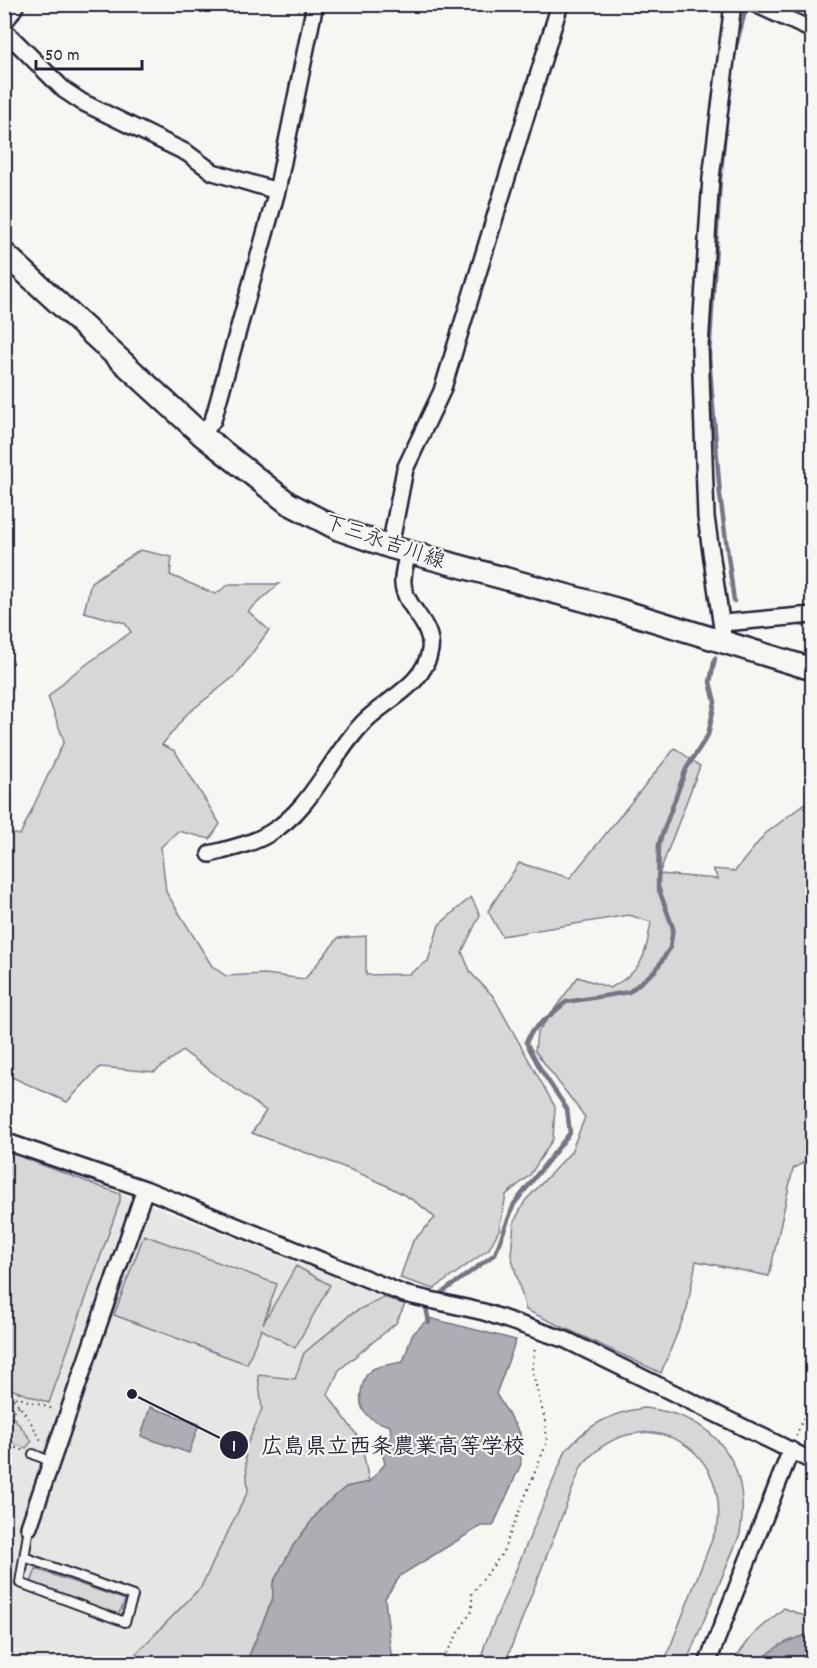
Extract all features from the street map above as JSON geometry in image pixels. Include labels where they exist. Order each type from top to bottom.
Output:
[{"type":"highway","points":[[4,12],[9,4]]},
{"type":"main road","name":"下三永吉川線","points":[[4,253],[202,435],[288,503],[338,529],[399,550],[724,633],[813,669]]},
{"type":"street","points":[[202,435],[213,420],[277,191],[315,4]]},
{"type":"street","points":[[210,854],[270,834],[293,815],[318,785],[334,758],[367,720],[419,677],[428,662],[431,646],[428,632],[402,584],[399,550],[405,469],[442,391],[560,4]]},
{"type":"street","points":[[733,4],[711,178],[700,346],[706,517],[724,633],[813,615]]},
{"type":"street","points":[[755,4],[813,30]]},
{"type":"street","points":[[4,30],[64,90],[82,102],[187,153],[213,172],[277,191]]},
{"type":"street","points":[[4,1141],[145,1189],[404,1294],[538,1328],[567,1340],[813,1461]]},
{"type":"street","points":[[29,1527],[145,1189]]},
{"type":"street","points":[[707,1664],[790,1450]]},
{"type":"lane","points":[[33,1454],[52,1462]]},
{"type":"lane","points":[[24,1557],[133,1596],[125,1622],[20,1583],[24,1557],[29,1527]]},
{"type":"path","points":[[440,1664],[472,1610],[472,1594],[502,1554],[547,1442],[545,1420],[532,1370],[538,1328]]},
{"type":"path","points":[[4,1394],[57,1410]]},
{"type":"path","points":[[10,1394],[42,1443]]},
{"type":"path","points":[[790,1450],[813,1398]]},
{"type":"path","points":[[4,1418],[19,1406]]},
{"type":"path","points":[[4,1444],[33,1454],[47,1436]]},
{"type":"shaded area","points":[[140,550],[172,557],[170,575],[215,594],[230,584],[279,584],[248,611],[269,630],[236,675],[187,714],[162,745],[175,751],[220,824],[210,839],[178,831],[161,847],[166,892],[212,966],[226,976],[265,974],[305,979],[338,938],[366,936],[366,975],[409,974],[428,961],[439,925],[471,897],[480,915],[462,952],[471,973],[493,996],[555,1107],[553,1139],[530,1175],[506,1195],[499,1230],[489,1249],[434,1289],[400,1278],[413,1241],[435,1218],[420,1205],[376,1180],[252,1133],[266,1111],[183,1051],[154,1072],[100,1067],[67,1102],[5,1074],[5,832],[20,835],[64,741],[48,697],[69,677],[131,632],[125,623],[84,612],[91,582]]},
{"type":"shaded area","points":[[675,748],[700,766],[659,874],[718,879],[713,869],[735,871],[765,834],[812,798],[812,1157],[793,1169],[769,1276],[696,1261],[687,1309],[661,1373],[526,1310],[511,1255],[514,1222],[525,1201],[571,1152],[585,1117],[535,1051],[537,1033],[578,977],[610,988],[636,969],[647,945],[651,922],[629,915],[502,936],[488,911],[519,863],[570,878]]},
{"type":"shaded area","points":[[5,1151],[120,1194],[120,1201],[49,1403],[5,1387]]},
{"type":"shaded area","points":[[5,1153],[156,1207],[383,1297],[351,1314],[295,1379],[258,1375],[262,1409],[245,1450],[248,1491],[201,1587],[126,1663],[5,1664]]},
{"type":"shaded area","points":[[144,1235],[277,1284],[263,1324],[296,1266],[330,1285],[295,1348],[261,1329],[247,1364],[114,1315]]},
{"type":"shaded area","points":[[383,1297],[405,1304],[396,1323],[339,1370],[328,1395],[361,1441],[369,1482],[346,1487],[322,1507],[293,1546],[273,1583],[273,1598],[246,1663],[126,1664],[201,1587],[248,1491],[245,1450],[262,1409],[258,1375],[295,1379],[304,1353],[351,1314]]},
{"type":"shaded area","points":[[429,1318],[516,1340],[496,1394],[520,1433],[521,1464],[493,1526],[481,1526],[401,1575],[385,1598],[392,1663],[246,1663],[273,1598],[273,1583],[293,1546],[322,1507],[346,1487],[369,1482],[385,1464],[382,1452],[391,1436],[390,1426],[370,1418],[362,1409],[363,1382],[374,1368],[403,1362],[412,1335]]},
{"type":"shaded area","points":[[150,1407],[199,1424],[189,1453],[141,1436]]},
{"type":"shaded area","points":[[644,1408],[669,1413],[691,1421],[709,1432],[723,1447],[734,1465],[740,1485],[742,1508],[740,1534],[686,1663],[664,1663],[718,1524],[717,1494],[708,1470],[693,1451],[673,1438],[650,1433],[626,1435],[602,1446],[581,1467],[505,1663],[480,1663],[485,1644],[566,1450],[591,1427],[600,1422],[621,1413]]},
{"type":"shaded area","points":[[9,1418],[14,1418],[32,1441],[26,1448],[5,1441],[5,1422]]},
{"type":"shaded area","points":[[36,1569],[125,1601],[118,1615],[33,1586],[31,1583]]},
{"type":"shaded area","points":[[784,1608],[812,1619],[812,1636],[810,1634],[766,1655],[762,1663],[731,1664],[753,1635]]},
{"type":"shaded area","points":[[810,1634],[812,1636],[812,1663],[763,1663],[770,1652],[776,1648]]},
{"type":"waterway","points":[[733,58],[747,4]]},
{"type":"waterway","points":[[731,75],[720,180],[709,357],[720,495],[734,601]]},
{"type":"waterway","points":[[436,1297],[495,1254],[514,1204],[570,1133],[567,1109],[541,1070],[526,1042],[533,1030],[566,1002],[629,992],[656,970],[670,948],[673,928],[658,887],[659,843],[686,769],[708,735],[715,702],[710,682],[715,658]]},
{"type":"waterway","points":[[429,1322],[426,1307],[430,1303]]},
{"type":"place","name":"広島県立西条農業高等学校","points":[[132,1394]]}]
